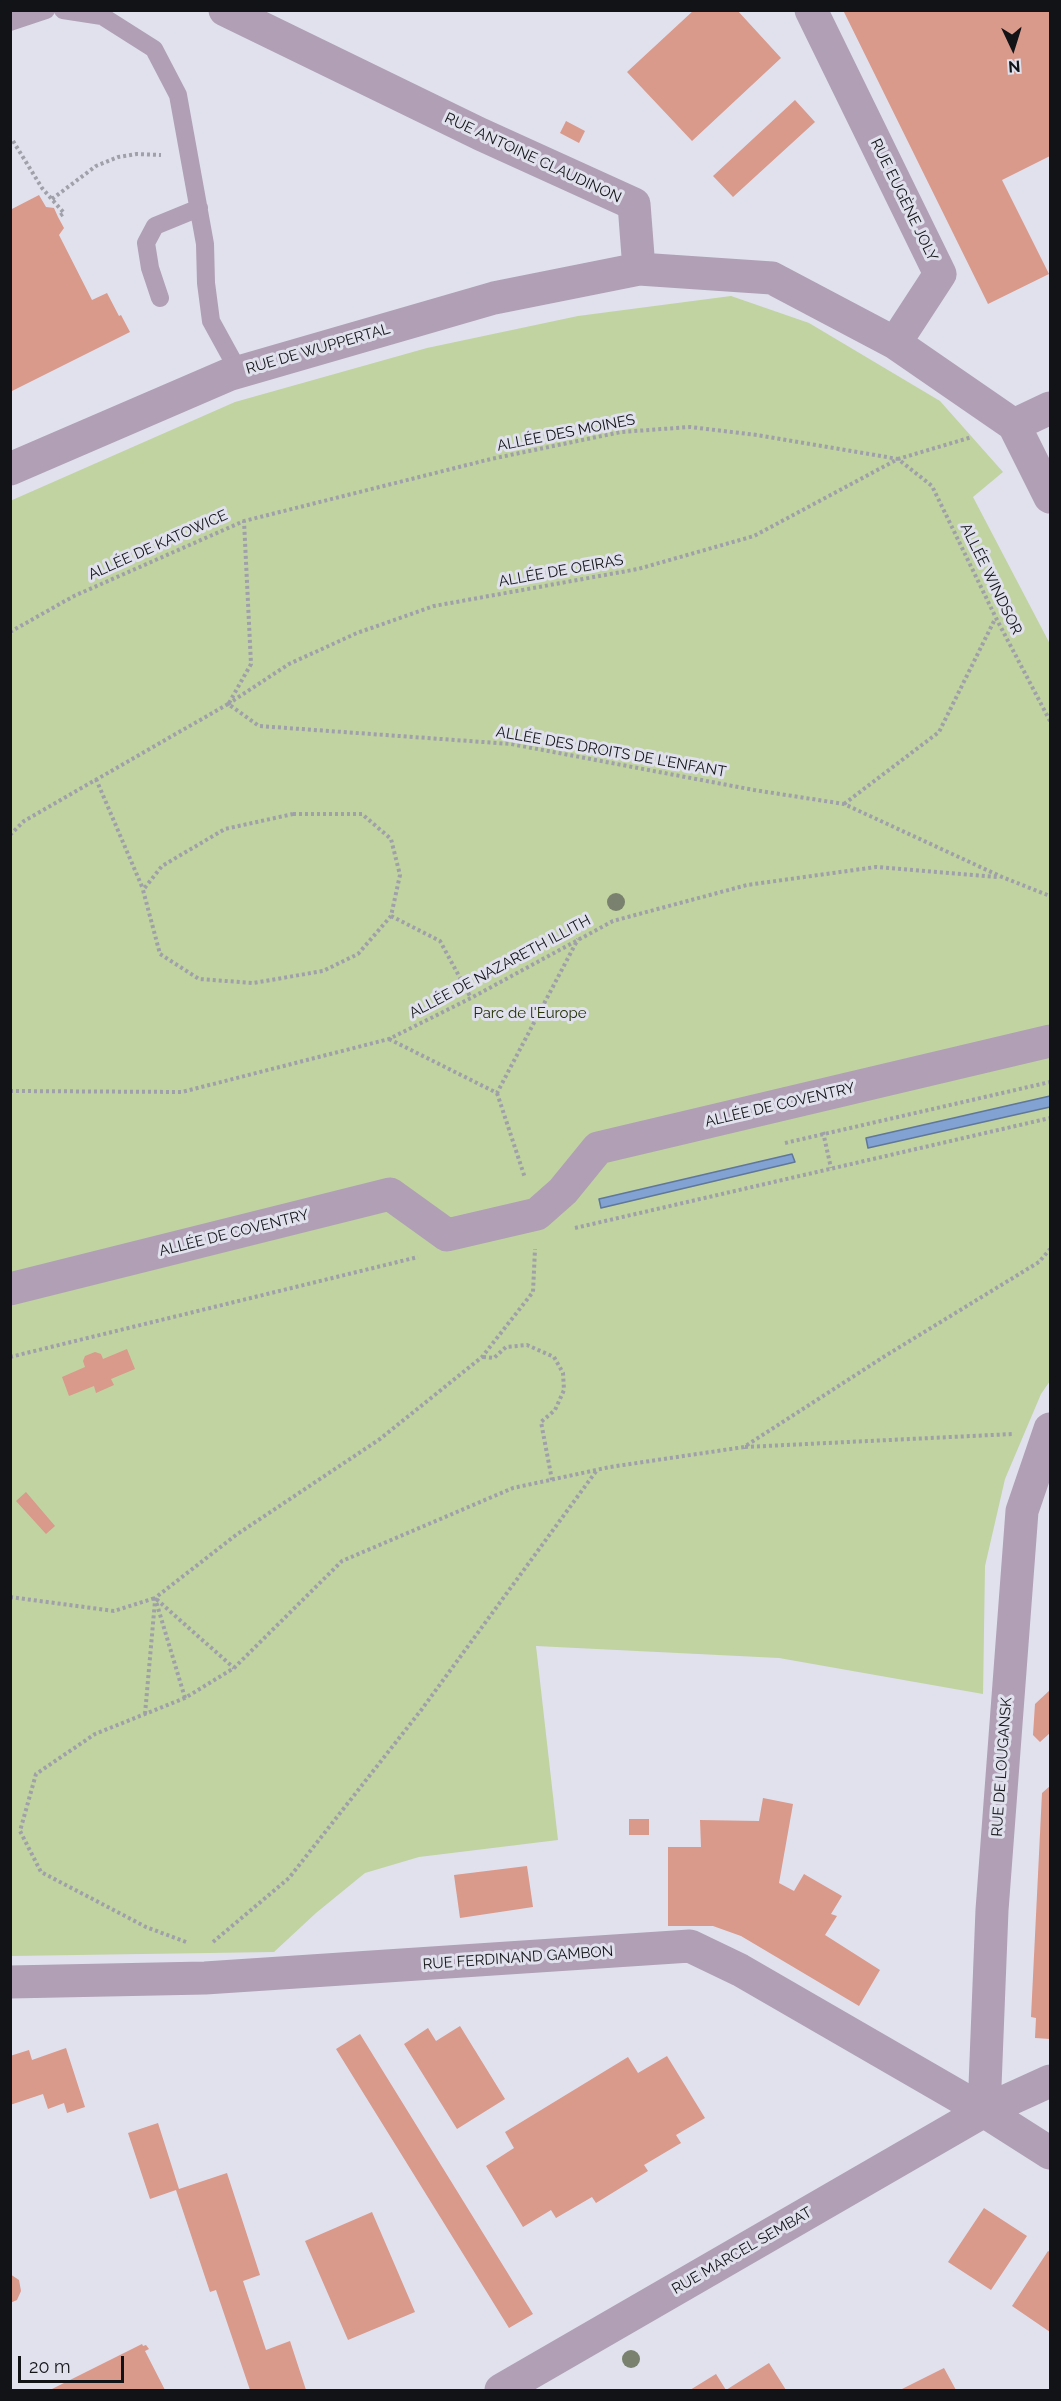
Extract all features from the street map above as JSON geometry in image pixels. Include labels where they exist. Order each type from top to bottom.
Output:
[{"type":"street","name":"RUE EUGÈNE JOLY","points":[[811,10],[940,274],[895,343]]},
{"type":"street","name":"RUE ANTOINE CLAUDINON","points":[[227,11],[480,134],[634,204],[639,269]]},
{"type":"street","points":[[639,269],[772,278],[895,343],[1014,425],[1050,497]]},
{"type":"street","name":"RUE DE WUPPERTAL","points":[[10,470],[239,372],[494,298],[639,269]]},
{"type":"street","points":[[1014,425],[1050,408]]},
{"type":"street","name":"ALLÉE DE COVENTRY","points":[[10,1289],[390,1194],[447,1235],[537,1214],[563,1191],[598,1148],[1050,1041]]},
{"type":"street","name":"RUE DE LOUGANSK","points":[[984,2111],[992,1910],[1022,1511],[1049,1431]]},
{"type":"street","points":[[1022,1511],[1050,1490]]},
{"type":"street","name":"RUE FERDINAND GAMBON","points":[[10,1982],[205,1964],[690,1946],[740,1970],[984,2111],[1050,2153]]},
{"type":"street","name":"RUE MARCEL SEMBAT","points":[[501,2391],[984,2111],[1050,2081]]},
{"type":"lane","points":[[10,22],[46,10]]},
{"type":"lane","points":[[63,10],[102,16],[154,49],[178,96],[205,244],[206,283],[211,321],[239,372]]},
{"type":"lane","points":[[160,298],[150,268],[146,243],[155,226],[199,208]]},
{"type":"path","points":[[13,141],[37,180],[64,213],[58,217]]},
{"type":"path","points":[[52,199],[96,166],[118,157],[137,154],[189,157]]},
{"type":"path","points":[[898,459],[1014,425]]},
{"type":"path","name":"ALLÉE DES MOINES","points":[[244,520],[491,459],[621,432],[690,427],[758,435],[898,459]]},
{"type":"path","name":"ALLÉE WINDSOR","points":[[898,459],[932,486],[996,618],[1050,721]]},
{"type":"path","name":"ALLÉE DE OEIRAS","points":[[228,704],[289,664],[357,633],[434,606],[638,569],[754,536],[898,459]]},
{"type":"path","name":"ALLÉE DE KATOWICE","points":[[10,632],[74,596],[244,520],[251,664],[228,704]]},
{"type":"path","points":[[844,804],[939,732],[996,618]]},
{"type":"path","points":[[10,835],[24,821],[228,704]]},
{"type":"path","name":"ALLÉE DES DROITS DE L'ENFANT","points":[[228,704],[259,726],[511,744],[754,790],[844,804],[1002,877],[1050,896]]},
{"type":"path","points":[[96,779],[143,890],[160,954],[199,979],[253,983],[323,971],[357,954],[391,916],[400,876],[392,838],[362,814],[293,814],[225,829],[162,866],[143,890]]},
{"type":"path","name":"ALLÉE DE NAZARETH ILLITH","points":[[10,1090],[182,1092],[389,1039],[471,998],[613,921],[747,885],[876,867],[1002,877]]},
{"type":"path","points":[[391,916],[440,941],[471,998]]},
{"type":"path","points":[[497,1093],[579,939]]},
{"type":"path","points":[[10,1597],[114,1611],[155,1598],[236,1534],[380,1439],[482,1357],[533,1292],[537,1214],[497,1093],[389,1039]]},
{"type":"path","points":[[537,1214],[567,1230],[1050,1118]]},
{"type":"path","points":[[10,1357],[420,1257],[447,1235]]},
{"type":"path","points":[[744,1447],[885,1356],[1039,1262],[1050,1249]]},
{"type":"path","points":[[482,1357],[494,1358],[506,1347],[527,1345],[554,1357],[563,1373],[564,1390],[555,1410],[541,1422],[552,1480]]},
{"type":"path","points":[[597,1469],[422,1709],[289,1878],[205,1964],[146,1927],[40,1872],[20,1831],[36,1774],[95,1734],[185,1698],[234,1668],[342,1561],[513,1488],[597,1469],[744,1447],[1049,1431]]},
{"type":"path","points":[[155,1598],[234,1668]]},
{"type":"path","points":[[155,1598],[185,1698]]},
{"type":"path","points":[[145,1714],[155,1598]]},
{"type":"green space","name":"Parc de l'Europe","points":[[731,296],[809,323],[940,401],[1003,472],[973,497],[1050,644],[1050,1381],[1041,1394],[1005,1479],[985,1566],[983,1694],[779,1658],[536,1646],[558,1840],[419,1857],[365,1873],[316,1913],[274,1952],[11,1956],[10,501],[235,402],[427,348],[578,316]]},
{"type":"water","points":[[1050,1096],[1050,1107],[868,1148],[866,1138]]},
{"type":"water","points":[[792,1154],[795,1162],[601,1208],[599,1199]]},
{"type":"building","points":[[694,10],[737,10],[781,58],[692,141],[627,72]]},
{"type":"building","points":[[843,10],[1050,10],[1050,156],[1002,180],[1049,274],[988,304]]},
{"type":"building","points":[[795,100],[815,122],[733,197],[713,176]]},
{"type":"building","points":[[566,121],[585,131],[579,143],[560,133]]},
{"type":"building","points":[[39,195],[46,207],[54,208],[64,228],[59,235],[92,300],[107,293],[130,332],[10,392],[10,210]]},
{"type":"building","points":[[127,1349],[135,1369],[111,1379],[114,1385],[96,1393],[94,1386],[69,1396],[62,1377],[85,1367],[83,1361],[85,1356],[95,1352],[101,1354],[103,1359]]},
{"type":"building","points":[[26,1492],[55,1526],[46,1534],[16,1501]]},
{"type":"building","points":[[1050,1690],[1050,1733],[1040,1742],[1033,1735],[1035,1704]]},
{"type":"building","points":[[1050,1786],[1050,2039],[1035,2038],[1036,2018],[1031,2017],[1042,1793]]},
{"type":"building","points":[[763,1798],[793,1804],[779,1883],[794,1891],[804,1874],[842,1896],[831,1914],[837,1916],[825,1935],[880,1970],[859,2006],[741,1936],[713,1926],[668,1926],[668,1847],[701,1847],[700,1820],[759,1821]]},
{"type":"building","points":[[629,1819],[649,1819],[649,1835],[629,1835]]},
{"type":"building","points":[[527,1866],[533,1907],[460,1918],[454,1875]]},
{"type":"building","points":[[460,2026],[505,2099],[457,2129],[404,2044],[428,2028],[436,2041]]},
{"type":"building","points":[[360,2034],[533,2314],[509,2328],[336,2049]]},
{"type":"building","points":[[66,2048],[85,2107],[67,2113],[64,2103],[48,2109],[43,2094],[10,2105],[10,2056],[29,2050],[32,2060]]},
{"type":"building","points":[[667,2056],[705,2118],[676,2135],[681,2143],[644,2165],[648,2171],[596,2203],[592,2197],[556,2218],[551,2210],[523,2227],[486,2166],[514,2148],[505,2132],[628,2057],[638,2073]]},
{"type":"building","points":[[158,2123],[179,2189],[227,2173],[260,2275],[243,2281],[266,2350],[290,2341],[306,2390],[250,2390],[216,2290],[210,2292],[176,2190],[150,2199],[128,2133]]},
{"type":"building","points":[[984,2208],[1027,2236],[991,2290],[948,2262]]},
{"type":"building","points":[[372,2212],[415,2312],[348,2340],[305,2241]]},
{"type":"building","points":[[1048,2251],[1050,2252],[1050,2332],[1012,2306]]},
{"type":"building","points":[[10,2274],[19,2280],[21,2291],[17,2300],[10,2303]]},
{"type":"building","points":[[142,2344],[149,2349],[145,2351],[165,2390],[50,2390]]},
{"type":"building","points":[[769,2363],[786,2390],[726,2390]]},
{"type":"building","points":[[944,2368],[956,2390],[900,2390]]},
{"type":"building","points":[[716,2374],[726,2390],[690,2390]]}]
